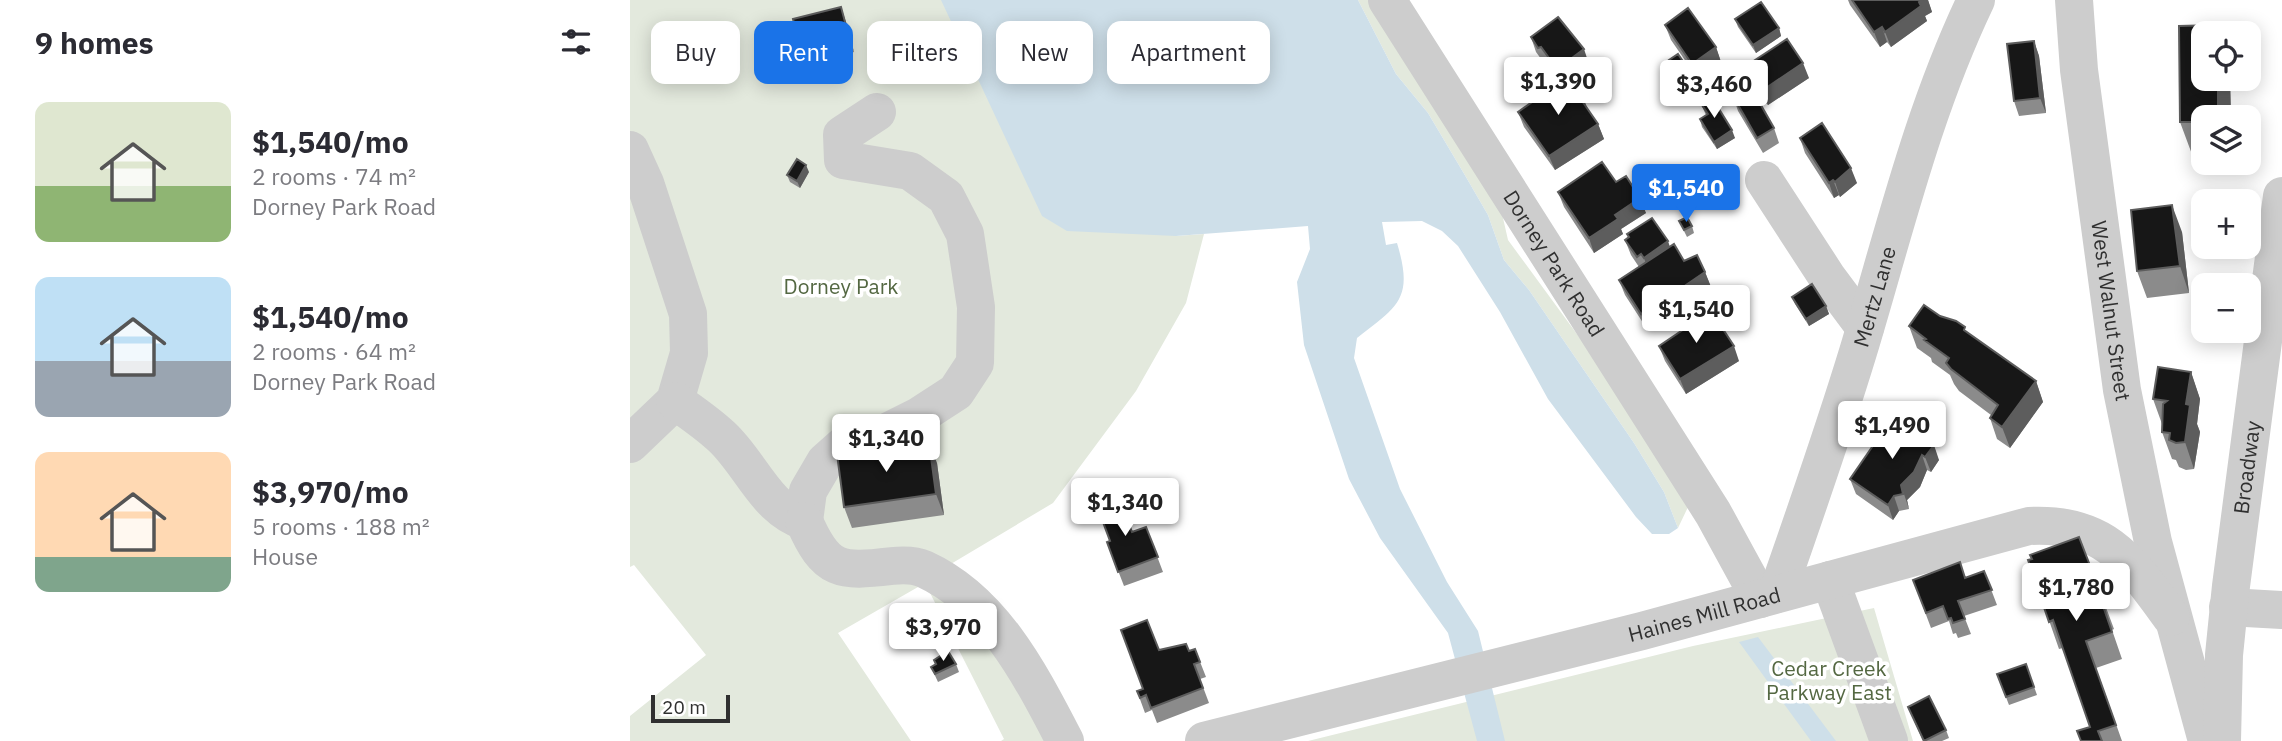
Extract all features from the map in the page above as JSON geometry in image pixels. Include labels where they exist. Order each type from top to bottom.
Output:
[{"type":"street","name":"Dorney Park Road","points":[[1387,0],[1769,597]]},
{"type":"street","name":"West Walnut Street","points":[[2074,0],[2079,70],[2122,390],[2171,617],[2207,741]]},
{"type":"street","name":"Mertz Lane","points":[[1769,597],[1865,328],[1912,162],[1962,9]]},
{"type":"street","points":[[877,112],[842,135],[843,160],[910,171],[946,197],[965,234],[976,307],[975,363],[956,392],[919,416],[883,433],[852,438],[824,462],[808,491],[804,521],[815,544],[831,563],[854,570],[901,565],[922,567],[966,595],[1011,644],[1065,741]]},
{"type":"street","points":[[630,150],[645,183],[688,314],[688,353],[675,401],[630,444]]},
{"type":"street","points":[[1765,180],[1827,277],[1865,328]]},
{"type":"street","name":"Broadway","points":[[2222,741],[2228,607],[2282,196]]},
{"type":"street","points":[[675,401],[724,438],[762,489],[790,516],[804,521]]},
{"type":"street","name":"Haines Mill Road","points":[[1204,741],[1769,597],[2029,527],[2052,525],[2080,530],[2105,541],[2130,561],[2171,617]]},
{"type":"street","points":[[1830,580],[1889,741]]},
{"type":"street","points":[[2228,607],[2282,610]]},
{"type":"green space","name":"Dorney Park","points":[[630,0],[1063,0],[1073,21],[996,21],[996,84],[1093,84],[1093,63],[1176,236],[1204,234],[1186,303],[1136,391],[1053,503],[934,574],[952,591],[1054,741],[1001,741],[1004,739],[925,583],[838,633],[911,741],[630,741],[630,716],[706,655],[634,565],[630,567]]},
{"type":"green space","points":[[1358,0],[1380,0],[1498,196],[1508,240],[1612,382],[1688,507],[1678,528],[1664,492],[1634,443],[1529,290],[1504,260],[1488,215],[1428,113],[1396,74]]},
{"type":"green space","name":"Cedar Creek Parkway East","points":[[1874,608],[1913,741],[1308,741],[1693,646]]},
{"type":"shaded area","points":[[941,0],[1358,0],[1396,74],[1428,113],[1488,215],[1504,260],[1529,290],[1634,443],[1664,492],[1678,528],[1669,534],[1652,534],[1636,517],[1548,399],[1500,312],[1458,246],[1442,231],[1422,221],[1382,222],[1386,245],[1397,243],[1404,277],[1403,289],[1392,309],[1357,338],[1354,358],[1400,489],[1447,582],[1478,631],[1505,741],[1477,741],[1448,633],[1380,538],[1349,479],[1304,345],[1297,282],[1310,249],[1308,226],[1176,236],[1067,231],[1042,216],[980,84],[982,21],[951,21]]},
{"type":"shaded area","points":[[1758,637],[1836,741],[1811,741],[1739,642]]},
{"type":"building","points":[[1852,0],[1922,0],[1919,2],[1921,6],[1885,32],[1882,27],[1874,32]]},
{"type":"building","points":[[1761,2],[1779,28],[1753,45],[1735,19]]},
{"type":"building","points":[[841,7],[845,21],[794,21]]},
{"type":"building","points":[[1688,8],[1716,47],[1692,64],[1665,25]]},
{"type":"building","points":[[1558,17],[1584,49],[1557,69],[1531,37]]},
{"type":"building","points":[[2179,26],[2191,26],[2191,91],[2218,91],[2218,105],[2191,105],[2191,122],[2180,122]]},
{"type":"building","points":[[1787,39],[1803,63],[1763,90],[1750,78],[1753,76],[1746,66]]},
{"type":"building","points":[[2034,41],[2040,98],[2014,101],[2007,44]]},
{"type":"building","points":[[1678,54],[1684,63],[1675,69],[1669,60]]},
{"type":"building","points":[[1741,77],[1749,87],[1741,91],[1734,83]]},
{"type":"building","points":[[1562,80],[1568,88],[1575,84],[1583,96],[1580,98],[1598,124],[1549,156],[1518,112],[1532,102],[1531,99]]},
{"type":"building","points":[[1750,86],[1774,128],[1757,138],[1733,96]]},
{"type":"building","points":[[1711,96],[1732,130],[1714,142],[1700,119],[1708,114],[1700,102]]},
{"type":"building","points":[[1822,123],[1851,168],[1835,182],[1833,180],[1829,183],[1800,138]]},
{"type":"building","points":[[797,159],[806,165],[797,181],[787,175]]},
{"type":"building","points":[[1602,162],[1616,182],[1626,176],[1640,198],[1615,215],[1618,219],[1589,238],[1558,192]]},
{"type":"building","points":[[2172,205],[2180,266],[2137,271],[2131,210]]},
{"type":"building","points":[[1687,217],[1692,226],[1684,230],[1679,221]]},
{"type":"building","points":[[1652,218],[1668,241],[1644,258],[1641,254],[1637,257],[1625,240],[1629,237],[1627,234]]},
{"type":"building","points":[[1674,244],[1684,261],[1697,255],[1705,272],[1686,285],[1688,288],[1680,293],[1678,290],[1641,314],[1619,280]]},
{"type":"building","points":[[1812,284],[1826,306],[1806,319],[1792,297]]},
{"type":"building","points":[[1924,305],[1940,316],[1965,327],[1964,330],[2036,381],[2002,427],[1990,418],[1998,405],[1951,369],[1946,363],[1949,358],[1909,326]]},
{"type":"building","points":[[1711,311],[1734,346],[1680,379],[1659,346]]},
{"type":"building","points":[[2158,367],[2191,372],[2186,404],[2190,405],[2185,442],[2176,443],[2169,440],[2170,433],[2162,432],[2163,404],[2167,401],[2153,399]]},
{"type":"building","points":[[1902,420],[1934,445],[1925,457],[1922,455],[1914,472],[1901,485],[1903,494],[1894,496],[1888,505],[1850,479],[1890,421],[1897,425]]},
{"type":"building","points":[[929,442],[936,494],[844,507],[837,454]]},
{"type":"building","points":[[1119,498],[1132,532],[1146,527],[1158,557],[1118,572],[1097,506]]},
{"type":"building","points":[[2079,537],[2104,602],[2102,603],[2112,632],[2086,641],[2116,725],[2098,731],[2102,741],[2081,741],[2077,731],[2090,727],[2053,620],[2049,622],[2028,560],[2032,559],[2030,555]]},
{"type":"building","points":[[1960,562],[1965,578],[1984,571],[1992,590],[1958,601],[1965,619],[1953,623],[1951,618],[1948,619],[1943,606],[1926,613],[1913,580]]},
{"type":"building","points":[[1147,620],[1159,650],[1186,644],[1189,651],[1195,649],[1200,662],[1194,664],[1203,688],[1151,708],[1146,695],[1140,698],[1137,691],[1143,689],[1121,630]]},
{"type":"building","points":[[948,651],[956,664],[935,674],[931,667],[936,664],[934,660]]},
{"type":"building","points":[[2026,664],[2034,687],[2006,697],[1997,674]]},
{"type":"building","points":[[1929,696],[1946,730],[1924,741],[1908,707]]}]
